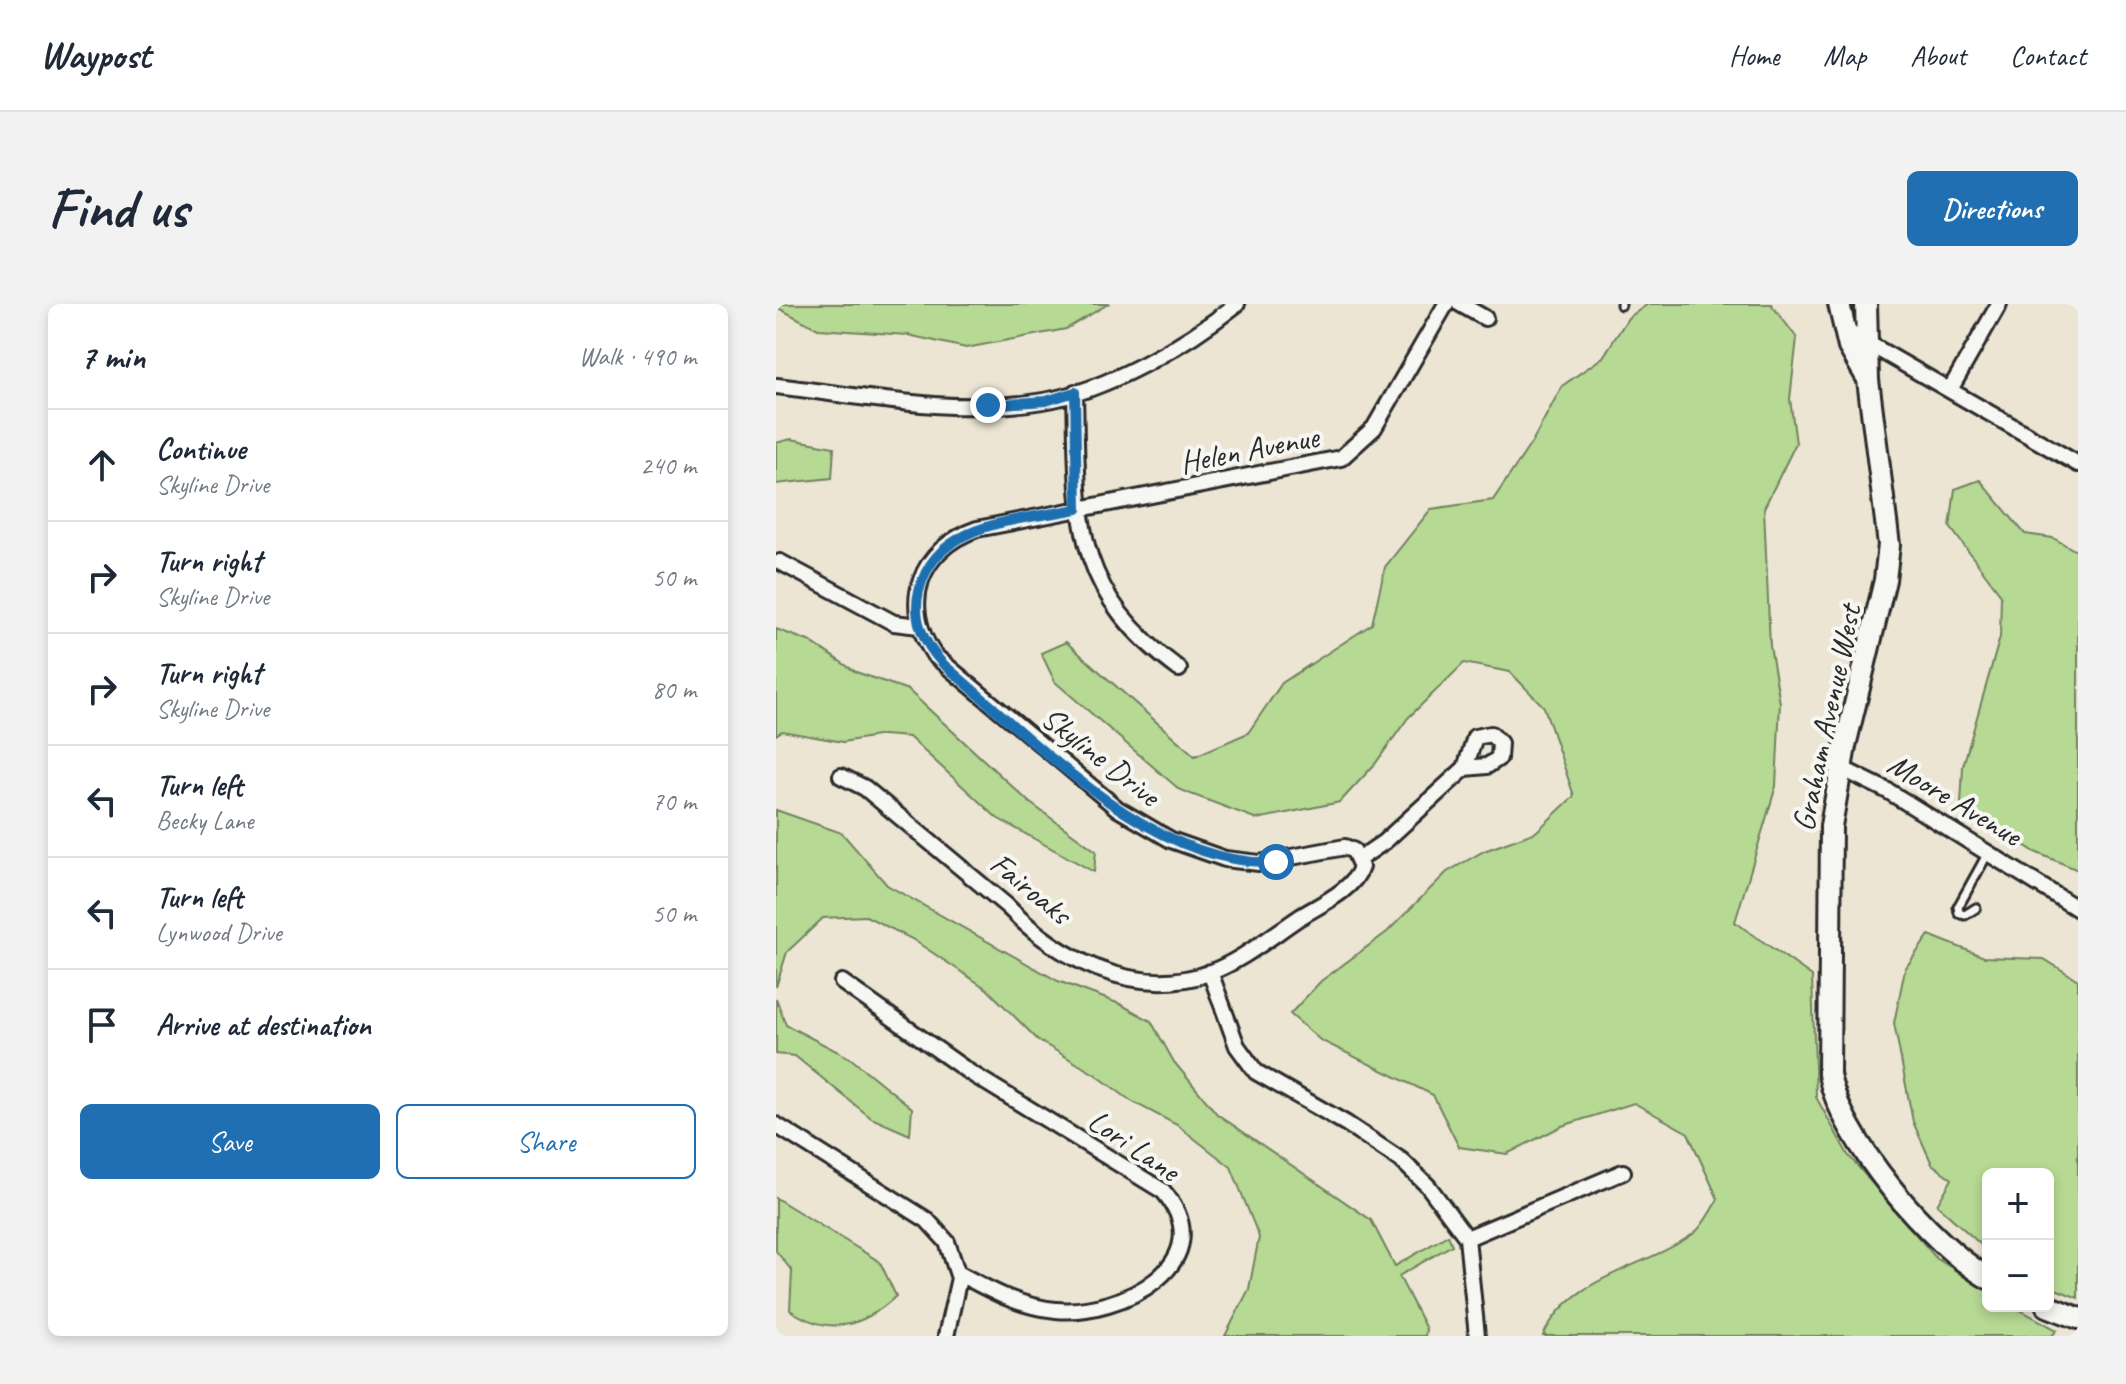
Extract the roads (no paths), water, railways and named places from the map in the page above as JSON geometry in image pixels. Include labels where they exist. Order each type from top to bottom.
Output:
[{"type":"street","points":[[776,386],[947,404],[1027,403],[1075,392],[1167,351],[1237,304]]},
{"type":"street","name":"Helen Avenue","points":[[1077,509],[1341,458],[1374,428],[1446,304]]},
{"type":"street","points":[[1460,304],[1485,318]]},
{"type":"street","points":[[1839,304],[1849,347],[1868,380]]},
{"type":"street","name":"Graham Avenue West","points":[[1866,304],[1868,380],[1887,513],[1888,553],[1841,768],[1828,865],[1827,1035],[1831,1088],[1853,1136],[1885,1179],[1943,1241],[1982,1273]]},
{"type":"street","points":[[1951,388],[1999,304]]},
{"type":"street","points":[[1845,330],[1951,388],[2078,464]]},
{"type":"street","points":[[1075,392],[1077,509],[1105,592],[1136,635],[1179,669]]},
{"type":"street","points":[[780,562],[894,623],[919,626],[916,611],[923,577],[933,558],[952,540],[977,529],[1077,509]]},
{"type":"street","name":"Skyline Drive","points":[[919,626],[924,639],[943,664],[1087,784],[1142,825],[1198,851],[1241,862],[1276,862],[1345,847],[1354,851],[1359,859]]},
{"type":"street","points":[[1465,768],[1384,842],[1359,859],[1360,872],[1345,887],[1240,958],[1210,972],[1237,1046],[1256,1072],[1347,1124],[1401,1160],[1428,1186],[1467,1238],[1477,1336]]},
{"type":"street","name":"Moore Avenue","points":[[1841,768],[1888,791],[1990,851],[2078,909]]},
{"type":"street","name":"Fairoaks","points":[[841,776],[865,788],[1007,906],[1027,927],[1085,963],[1120,976],[1145,980],[1188,978],[1210,972]]},
{"type":"street","name":"Lori Lane","points":[[842,982],[969,1072],[1163,1191],[1180,1217],[1181,1245],[1169,1269],[1140,1291],[1105,1306],[1057,1311],[1021,1304],[958,1273]]},
{"type":"street","points":[[776,1125],[927,1220],[947,1242],[958,1273],[958,1289],[946,1336]]},
{"type":"street","points":[[1467,1238],[1623,1172]]},
{"type":"street","points":[[2054,1309],[2078,1318]]},
{"type":"lane","points":[[1976,908],[1965,915],[1959,913],[1958,907],[1990,851]]}]
